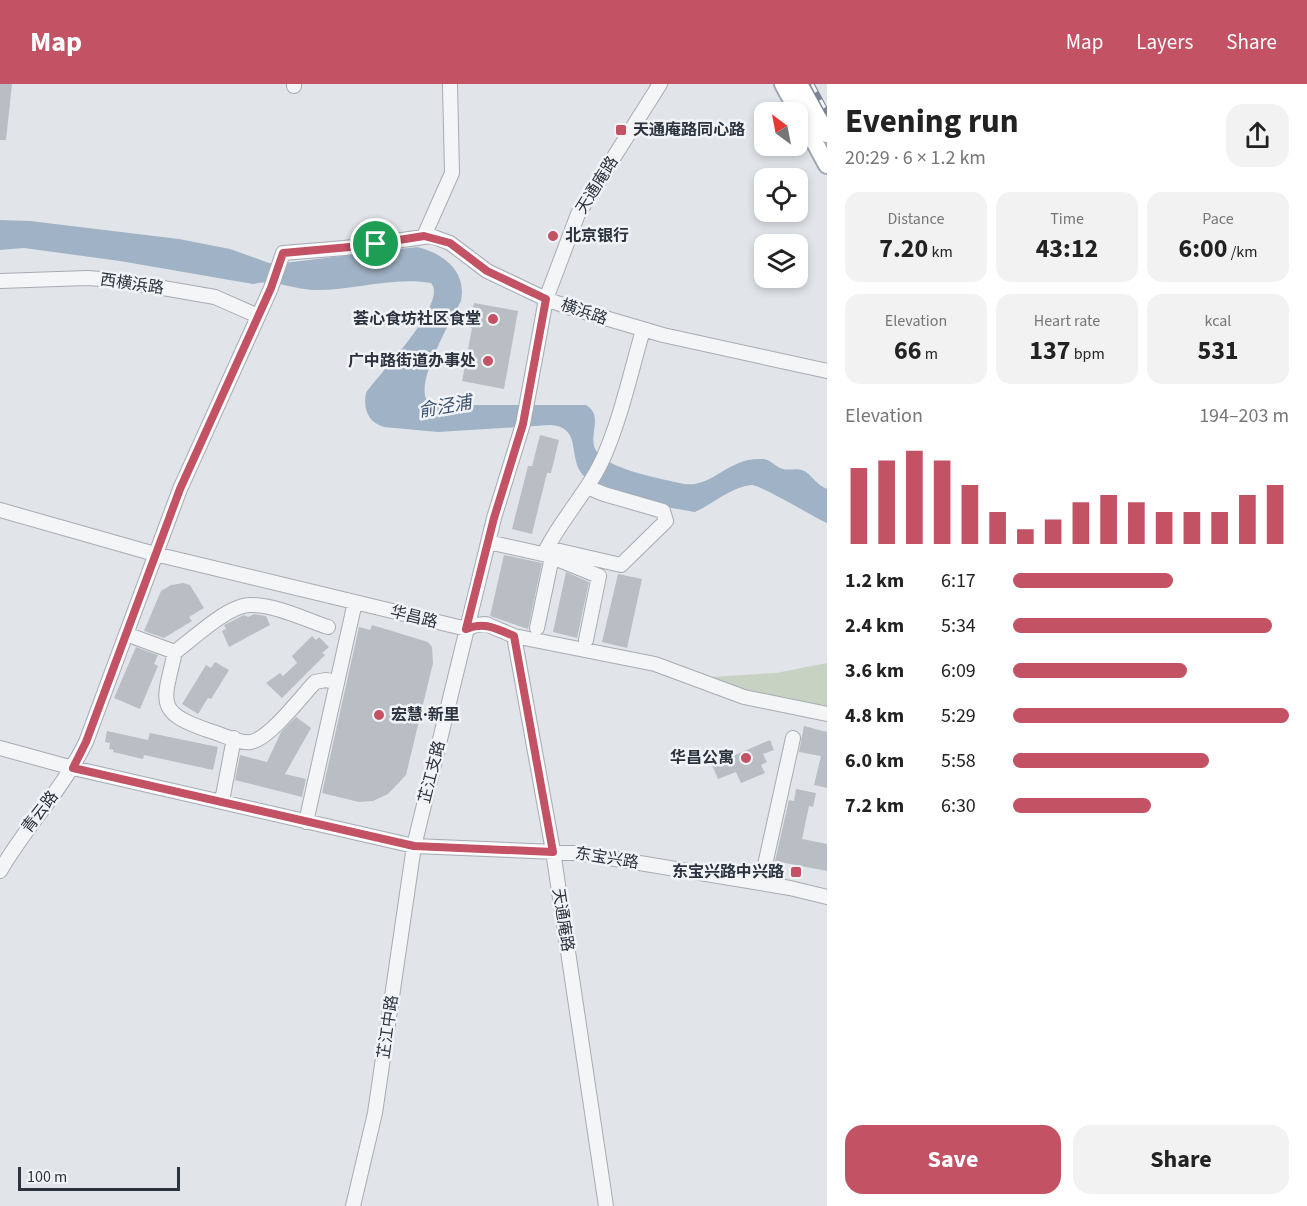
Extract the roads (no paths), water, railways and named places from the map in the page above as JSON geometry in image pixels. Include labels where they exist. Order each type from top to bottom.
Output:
[{"type":"main road","points":[[783,84],[827,165]]},
{"type":"main road","points":[[799,84],[827,134]]},
{"type":"street","points":[[424,236],[452,173],[450,84]]},
{"type":"street","name":"天通庵路","points":[[488,542],[523,424],[546,299],[578,214],[660,84]]},
{"type":"street","name":"横浜路","points":[[282,255],[353,248],[424,236],[450,243],[487,271],[546,299],[643,330],[827,371]]},
{"type":"street","name":"青云路","points":[[0,871],[15,845],[73,768],[86,742],[155,554],[196,451],[271,288],[282,255]]},
{"type":"street","name":"西横浜路","points":[[0,281],[87,278],[117,280],[215,297],[258,316]]},
{"type":"street","points":[[588,485],[604,495],[663,511],[666,521],[621,565],[547,548],[558,527],[588,485],[605,454],[643,330]]},
{"type":"street","name":"华昌路","points":[[0,510],[155,554],[466,629],[486,624],[514,636],[655,664],[744,698],[827,714]]},
{"type":"street","points":[[466,629],[488,542],[552,557],[599,576],[586,640]]},
{"type":"street","points":[[537,628],[552,557]]},
{"type":"street","points":[[306,822],[355,602]]},
{"type":"street","points":[[328,627],[266,607],[249,604],[226,614],[175,652],[166,690],[166,701],[171,713],[181,721],[251,742],[267,733],[315,682],[326,680],[337,682]]},
{"type":"street","name":"芷江支路","points":[[414,846],[466,629]]},
{"type":"street","points":[[126,634],[175,652]]},
{"type":"street","name":"天通庵路","points":[[514,636],[553,852],[606,1206]]},
{"type":"street","points":[[222,801],[234,738]]},
{"type":"street","points":[[761,883],[793,738]]},
{"type":"street","name":"东宝兴路","points":[[0,748],[73,768],[414,846],[579,853],[761,883],[827,897]]},
{"type":"street","name":"芷江中路","points":[[353,1206],[375,1113],[414,846]]},
{"type":"water","name":"俞泾浦","points":[[0,220],[30,221],[179,239],[230,249],[269,263],[417,247],[427,250],[451,265],[457,272],[462,290],[461,301],[429,368],[425,382],[428,402],[446,405],[586,405],[594,415],[594,446],[604,458],[625,469],[684,484],[704,482],[740,463],[765,459],[783,469],[803,471],[827,489],[827,523],[751,485],[729,492],[695,512],[654,504],[607,490],[594,484],[579,470],[571,438],[567,431],[560,427],[550,425],[438,432],[384,427],[374,422],[366,409],[366,393],[422,322],[434,293],[431,283],[402,281],[313,290],[276,283],[253,284],[120,261],[24,248],[0,250]]},
{"type":"railway","points":[[812,84],[827,112]]},
{"type":"place","name":"天通庵路同心路","points":[[621,130]]},
{"type":"place","name":"北京银行","points":[[553,236]]},
{"type":"place","name":"荟心食坊社区食堂","points":[[493,319]]},
{"type":"place","name":"广中路街道办事处","points":[[488,361]]},
{"type":"place","name":"宏慧·新里","points":[[379,715]]},
{"type":"place","name":"华昌公寓","points":[[746,758]]},
{"type":"place","name":"东宝兴路中兴路","points":[[796,872]]}]
